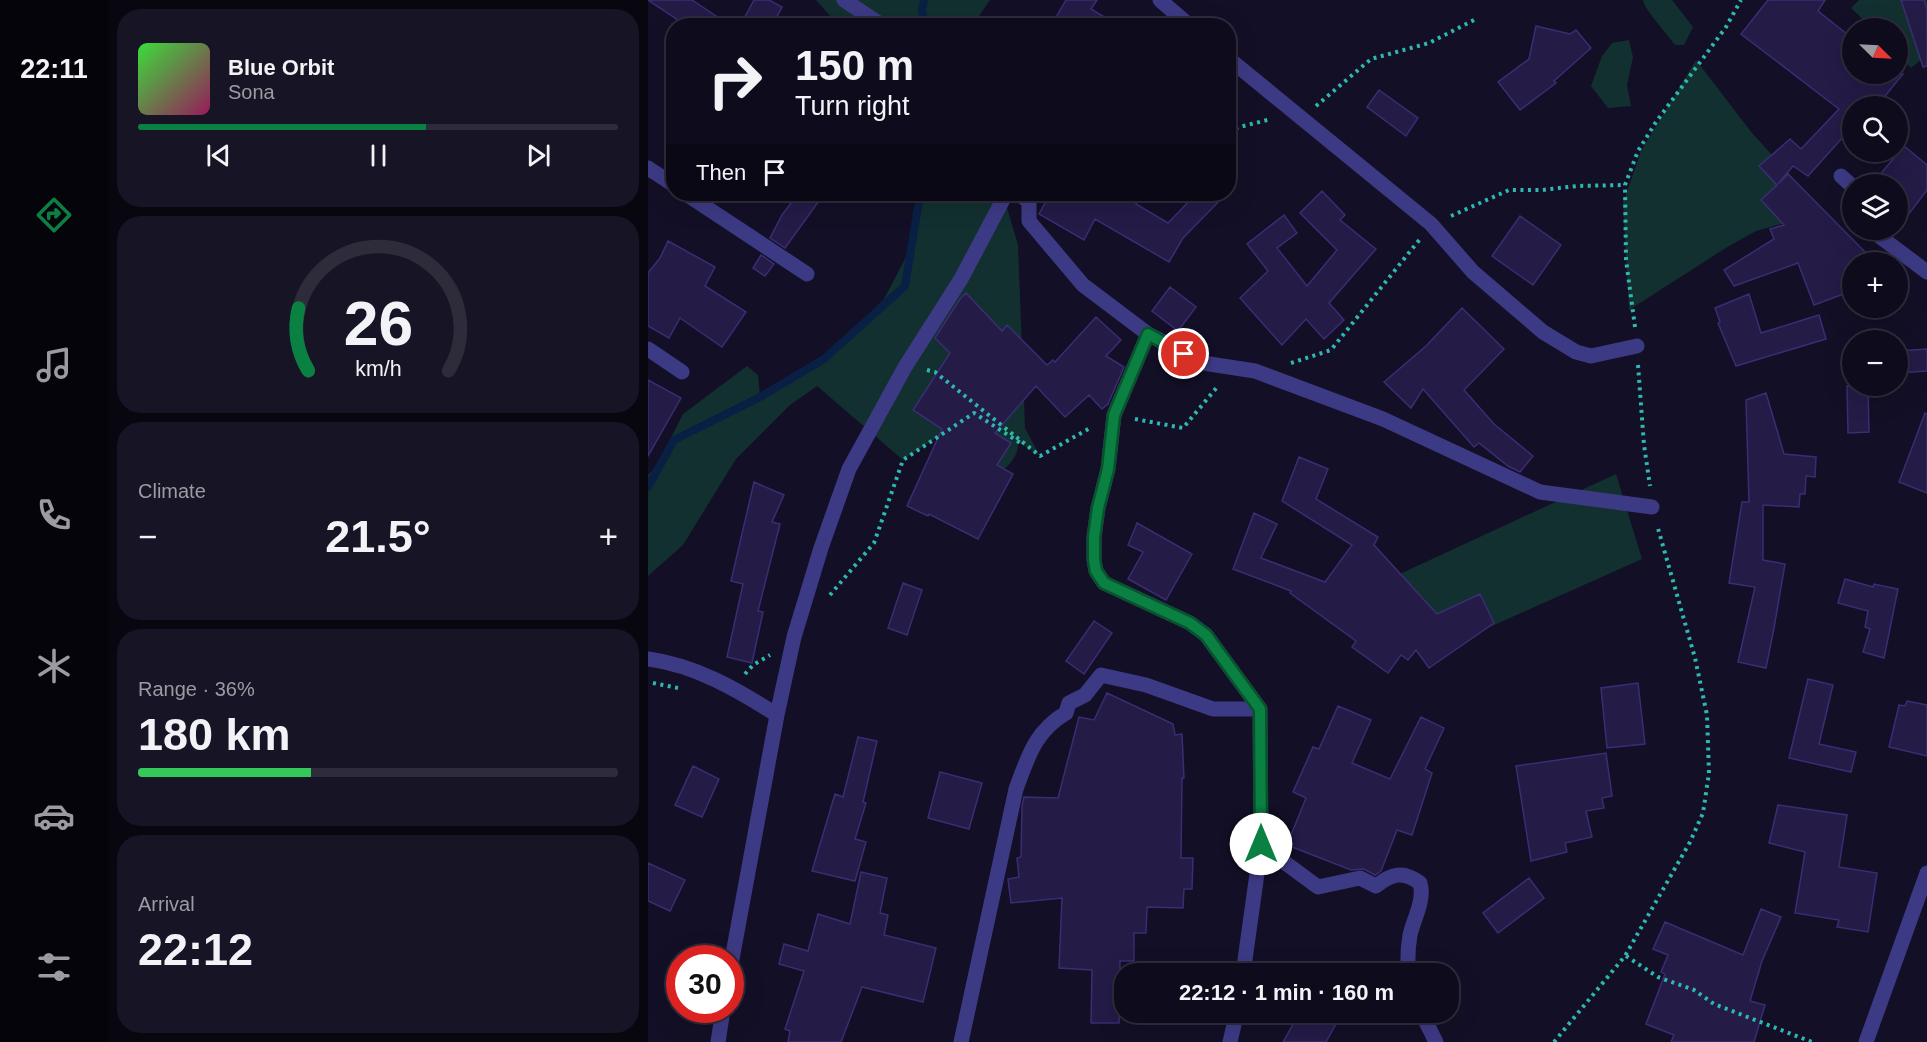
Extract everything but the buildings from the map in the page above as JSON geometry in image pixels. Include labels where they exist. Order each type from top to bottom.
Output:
[{"type":"street","points":[[844,0],[871,18]]},
{"type":"street","points":[[1160,0],[1181,18]]},
{"type":"street","points":[[1236,65],[1431,224],[1485,283],[1559,343],[1576,352],[1591,356],[1637,346]]},
{"type":"street","points":[[648,168],[666,180]]},
{"type":"street","points":[[697,201],[807,274]]},
{"type":"street","points":[[734,945],[777,715],[794,637],[820,548],[849,469],[905,367],[961,279],[1002,201]]},
{"type":"street","points":[[1028,201],[1029,221],[1083,285],[1148,334],[1203,363],[1255,371],[1383,419],[1540,492],[1652,507]]},
{"type":"street","points":[[1884,240],[1927,272]]},
{"type":"street","points":[[1148,334],[1114,415],[1108,469],[1098,508],[1094,537],[1096,571],[1104,583],[1190,623],[1206,635],[1260,709],[1261,844],[1245,963]]},
{"type":"street","points":[[648,349],[682,372]]},
{"type":"street","points":[[648,658],[694,671],[732,688],[777,715]]},
{"type":"street","points":[[961,1042],[1016,789],[1028,755],[1039,734],[1054,720],[1066,713],[1069,703],[1085,695],[1101,675],[1146,685],[1213,709],[1260,709]]},
{"type":"street","points":[[1261,844],[1318,887],[1360,878],[1376,886],[1389,875],[1400,874],[1418,881],[1422,896],[1410,935],[1408,963]]},
{"type":"street","points":[[1866,1042],[1927,873]]},
{"type":"street","points":[[718,1042],[721,1023]]},
{"type":"street","points":[[1230,1042],[1234,1023]]},
{"type":"street","points":[[1426,1023],[1436,1042]]},
{"type":"path","points":[[1236,128],[1316,106],[1371,58],[1429,43],[1476,19]]},
{"type":"path","points":[[1289,363],[1332,350],[1431,224],[1509,190],[1625,185]]},
{"type":"path","points":[[905,367],[935,372],[1040,456]]},
{"type":"path","points":[[1040,456],[1114,415],[1183,428],[1219,385]]},
{"type":"path","points":[[823,602],[874,543],[903,460],[974,413],[1040,456]]},
{"type":"path","points":[[732,688],[753,665],[794,637]]},
{"type":"path","points":[[648,682],[672,688],[684,688]]},
{"type":"path","points":[[1625,956],[1658,976],[1694,990],[1714,1004],[1812,1042]]},
{"type":"green space","points":[[816,0],[990,0],[978,18],[832,18]]},
{"type":"green space","points":[[1643,0],[1672,0],[1693,27],[1684,45],[1675,45],[1652,16]]},
{"type":"green space","points":[[1859,0],[1927,0],[1927,55],[1911,68],[1908,65],[1908,18],[1862,18],[1851,8]]},
{"type":"green space","points":[[1629,40],[1633,57],[1627,85],[1631,106],[1608,108],[1591,86],[1602,56],[1612,43]]},
{"type":"green space","points":[[1696,60],[1752,133],[1815,202],[1784,223],[1756,231],[1729,246],[1629,310],[1623,203],[1641,151]]},
{"type":"green space","points":[[921,201],[1005,201],[1018,245],[1025,428],[1040,456],[1018,442],[1014,458],[993,477],[974,413],[903,460],[817,386],[790,405],[736,459],[683,545],[648,576],[648,475],[656,467],[683,414],[747,366],[758,375],[760,397],[824,359],[884,299],[906,257]]},
{"type":"green space","points":[[1616,474],[1642,559],[1427,655],[1376,585]]},
{"type":"waterway","points":[[924,0],[924,18]]},
{"type":"waterway","points":[[648,487],[674,440],[760,397],[824,359],[905,286],[920,201]]},
{"type":"route","points":[[1184,354],[1148,334],[1114,415],[1108,469],[1098,508],[1094,537],[1094,560],[1096,571],[1104,583],[1190,623],[1206,635],[1260,709],[1261,844]]}]
